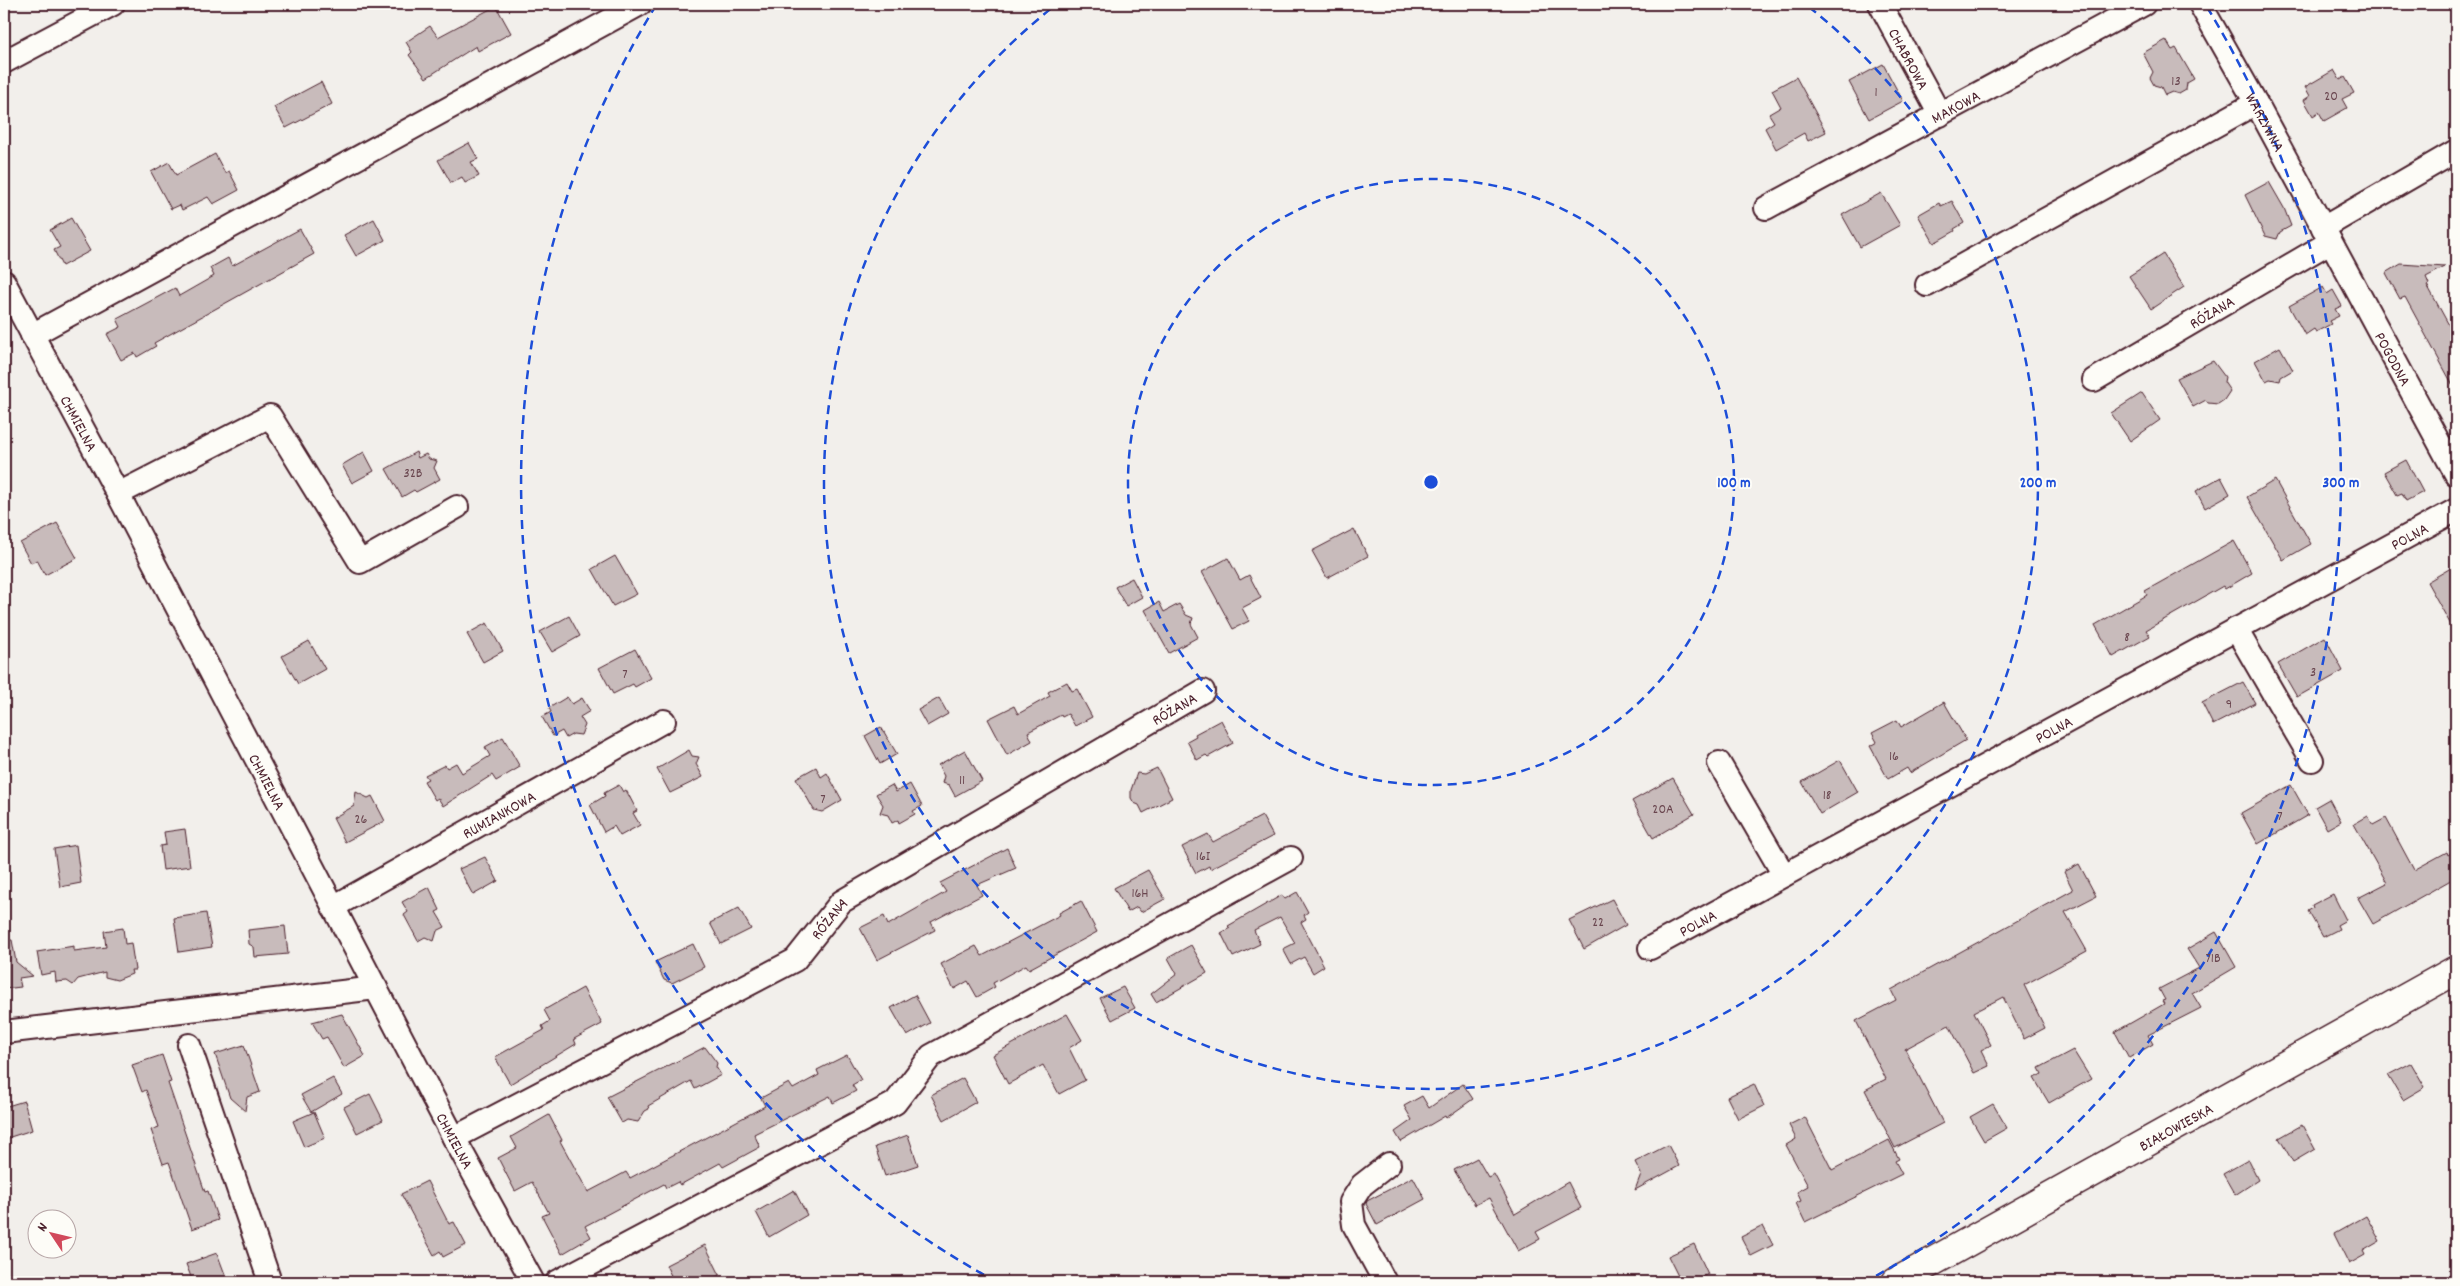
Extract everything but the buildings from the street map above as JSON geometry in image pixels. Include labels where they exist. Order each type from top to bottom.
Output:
[{"type":"main road","name":"BIAŁOWIESKA","points":[[1896,1282],[2456,970]]},
{"type":"street","points":[[4,62],[113,4]]},
{"type":"street","points":[[32,335],[640,4]]},
{"type":"street","name":"CHABROWA","points":[[1880,4],[1940,114]]},
{"type":"street","name":"MAKOWA","points":[[1766,208],[2144,4]]},
{"type":"street","name":"WARZYWNA","points":[[2200,4],[2256,103],[2326,235]]},
{"type":"street","points":[[1928,285],[2256,103]]},
{"type":"street","name":"RÓŻANA","points":[[2094,380],[2456,151]]},
{"type":"street","name":"POGODNA","points":[[2326,235],[2456,474]]},
{"type":"street","name":"CHMIELNA","points":[[4,282],[118,494],[454,1138],[533,1282]]},
{"type":"street","points":[[118,494],[270,416],[360,562],[457,507]]},
{"type":"street","name":"POLNA","points":[[1650,948],[2456,510]]},
{"type":"street","points":[[2236,630],[2312,760]]},
{"type":"street","name":"RÓŻANA","points":[[454,1138],[795,960],[841,902],[1203,691]]},
{"type":"street","name":"RUMIANKOWA","points":[[333,908],[664,721]]},
{"type":"street","points":[[1719,763],[1784,875]]},
{"type":"street","points":[[557,1282],[895,1103],[931,1056],[1291,858]]},
{"type":"street","points":[[4,1032],[376,988]]},
{"type":"street","points":[[189,1045],[270,1282]]},
{"type":"street","points":[[1385,1282],[1354,1225],[1351,1202],[1362,1185],[1389,1164]]}]
